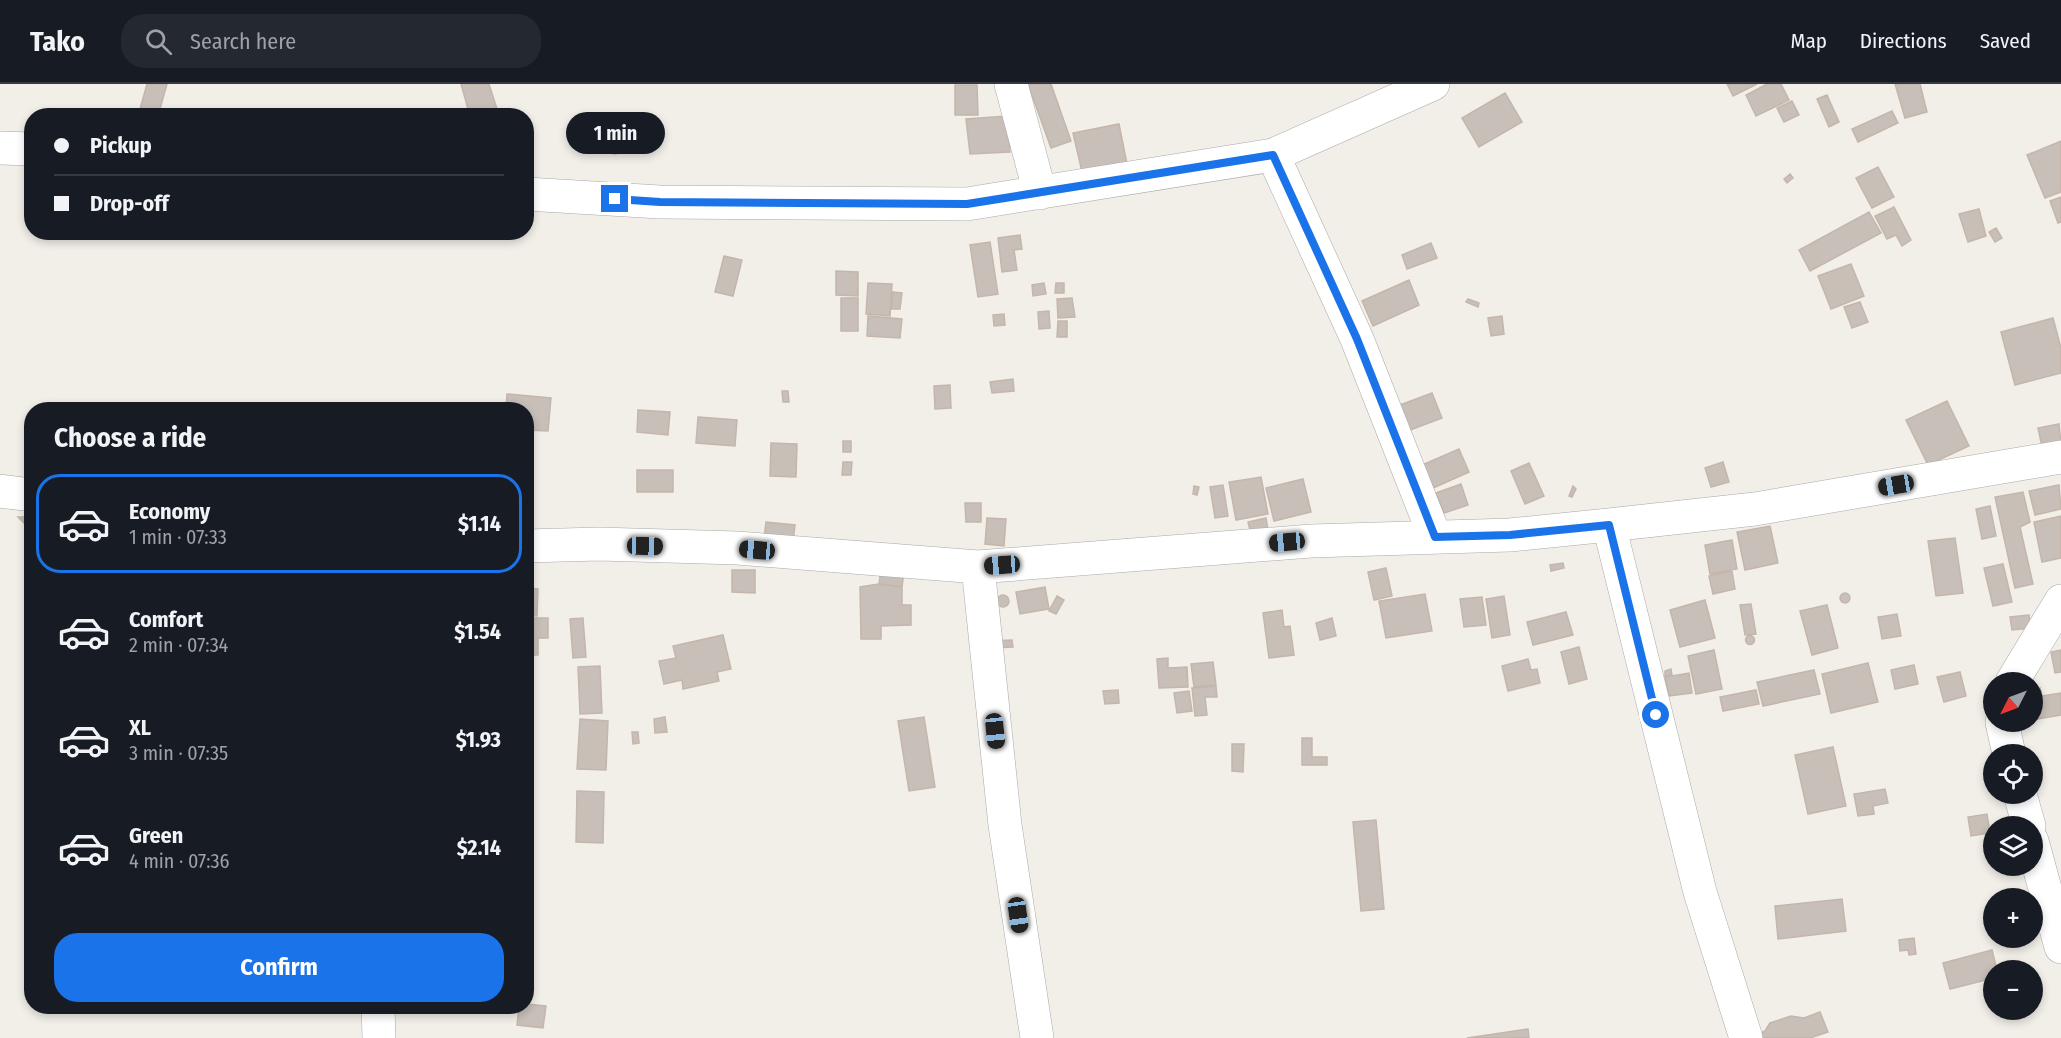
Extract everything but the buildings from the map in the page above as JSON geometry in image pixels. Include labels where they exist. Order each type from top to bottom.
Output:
[{"type":"street","points":[[1011,84],[1040,193]]},
{"type":"street","points":[[534,194],[660,202],[967,204],[1273,155],[1433,84]]},
{"type":"street","points":[[0,148],[24,149]]},
{"type":"street","points":[[1273,155],[1357,339],[1435,537]]},
{"type":"street","points":[[534,546],[599,544],[737,548],[978,567],[1311,541],[1510,535],[1609,525],[1755,509],[2061,457]]},
{"type":"street","points":[[0,491],[24,494]]},
{"type":"street","points":[[1609,525],[1700,892],[1746,1038]]},
{"type":"street","points":[[978,567],[1005,825],[1037,1038]]},
{"type":"street","points":[[2018,672],[2061,601]]},
{"type":"street","points":[[2042,876],[2061,947]]},
{"type":"street","points":[[378,1014],[378,1038]]},
{"type":"route","points":[[615,199],[660,202],[967,204],[1273,155],[1357,339],[1435,537],[1510,535],[1609,525],[1656,715]]}]
